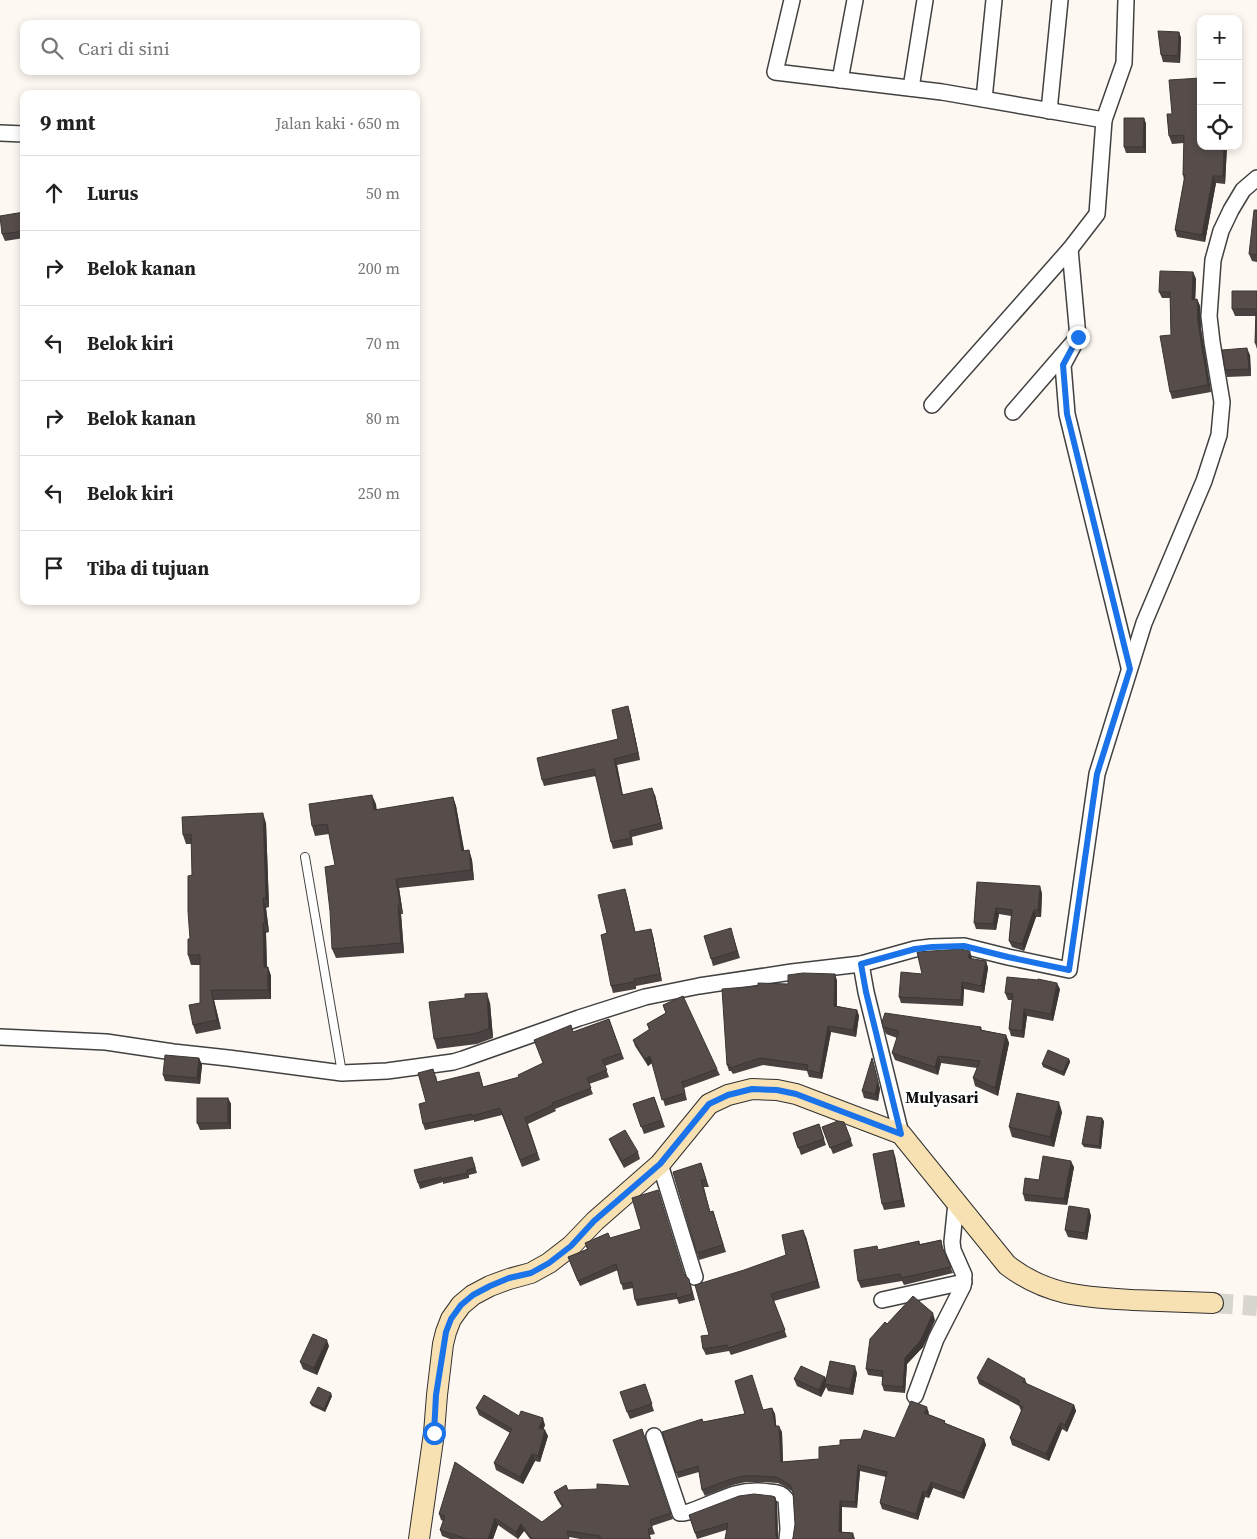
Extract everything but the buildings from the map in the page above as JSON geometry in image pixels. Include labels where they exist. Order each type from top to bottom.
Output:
[{"type":"main road","points":[[419,1539],[434,1433],[436,1395],[443,1344],[451,1319],[461,1305],[473,1295],[509,1278],[531,1273],[549,1263],[571,1246],[594,1221],[660,1164],[709,1104],[728,1095],[752,1089],[777,1090],[796,1094],[901,1134],[1007,1265],[1036,1284],[1066,1294],[1095,1298],[1213,1303]]},
{"type":"street","points":[[792,0],[775,72],[942,92],[1104,120]]},
{"type":"street","points":[[840,80],[855,0]]},
{"type":"street","points":[[911,88],[925,0]]},
{"type":"street","points":[[984,99],[994,0]]},
{"type":"street","points":[[1049,111],[1060,0]]},
{"type":"street","points":[[932,405],[1070,249],[1097,214],[1104,120],[1124,63],[1126,0]]},
{"type":"street","points":[[0,133],[20,134]]},
{"type":"street","points":[[0,1037],[106,1042],[342,1073],[387,1071],[453,1062],[578,1018],[645,997],[699,986],[783,973],[861,964],[915,949],[964,946],[1069,970],[1097,774],[1144,623],[1204,481],[1219,435],[1222,402],[1212,342],[1209,310],[1213,260],[1221,231],[1231,210],[1243,190],[1257,178]]},
{"type":"street","points":[[1070,249],[1078,337],[1063,365],[1067,414],[1130,669]]},
{"type":"street","points":[[1012,412],[1078,337]]},
{"type":"street","points":[[861,964],[876,1035],[901,1134]]},
{"type":"street","points":[[660,1164],[695,1276]]},
{"type":"street","points":[[914,1396],[936,1339],[964,1282],[963,1271],[952,1246],[956,1203]]},
{"type":"street","points":[[882,1300],[964,1282]]},
{"type":"street","points":[[654,1436],[680,1513],[687,1513],[714,1501],[750,1491],[778,1493],[784,1495],[786,1499],[787,1539]]},
{"type":"lane","points":[[305,857],[342,1073]]},
{"type":"tunnel","points":[[1213,1303],[1257,1306]]},
{"type":"district","name":"Mulyasari","points":[[942,1097]]},
{"type":"route","points":[[434,1433],[436,1395],[443,1344],[451,1319],[461,1305],[473,1295],[490,1286],[509,1278],[531,1273],[549,1263],[571,1246],[594,1221],[660,1164],[709,1104],[728,1095],[752,1089],[777,1090],[796,1094],[901,1134],[882,1061],[861,964],[915,949],[964,946],[1069,970],[1097,774],[1130,669],[1067,414],[1063,365],[1078,337]]}]
